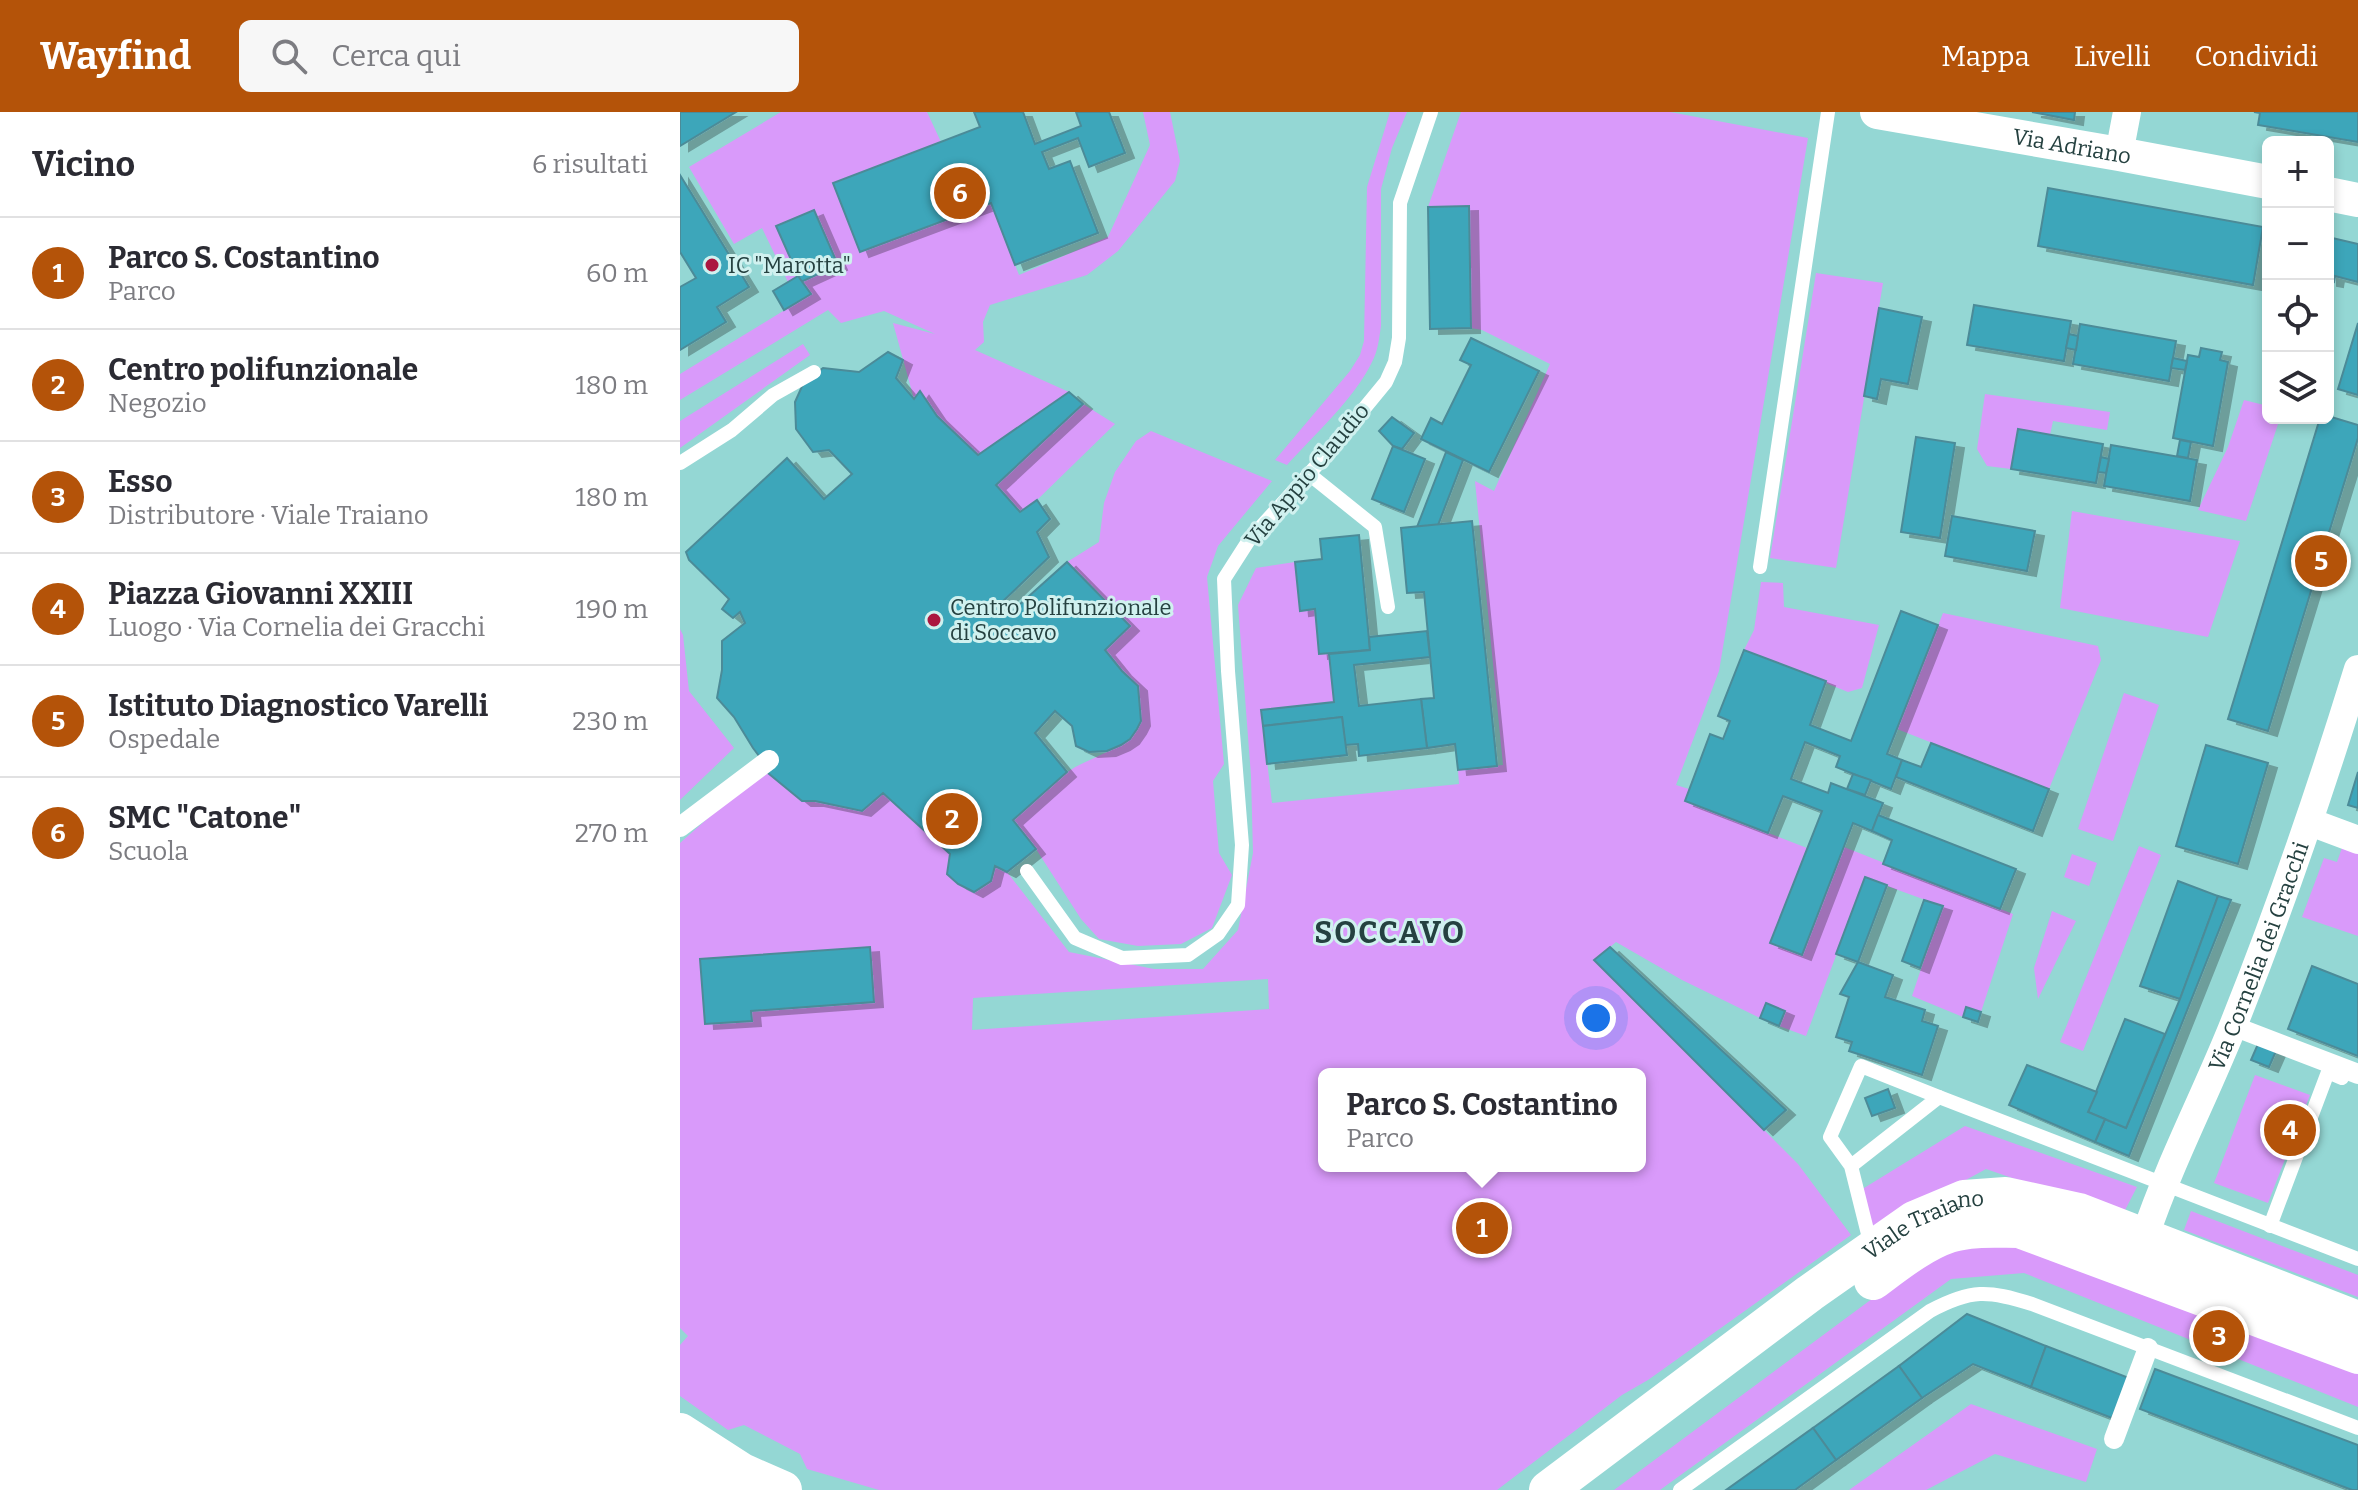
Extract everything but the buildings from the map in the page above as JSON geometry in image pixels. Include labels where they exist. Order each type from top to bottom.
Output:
[{"type":"main road","name":"Viale Traiano","points":[[1565,1488],[1810,1293],[1914,1220],[1964,1199],[2006,1196],[2079,1212],[2140,1253],[2358,1355]]},
{"type":"main road","name":"Viale Traiano","points":[[1565,1488],[1908,1256],[1949,1234],[1982,1229],[2019,1229],[2140,1253],[2358,1320]]},
{"type":"main road","points":[[680,1432],[742,1472],[783,1490]]},
{"type":"main road","points":[[680,1469],[720,1490]]},
{"type":"street","name":"Via Adriano","points":[[1877,112],[1997,127],[2262,181]]},
{"type":"street","points":[[2119,154],[2127,112]]},
{"type":"street","points":[[2334,195],[2358,200]]},
{"type":"street","name":"Via Cornelia dei Gracchi","points":[[2140,1253],[2163,1185],[2233,1026],[2275,920],[2310,822],[2358,669]]},
{"type":"street","points":[[680,827],[769,760]]},
{"type":"street","points":[[2310,822],[2358,840]]},
{"type":"street","points":[[2233,1026],[2358,1074]]},
{"type":"street","points":[[2114,1439],[2148,1348]]},
{"type":"lane","name":"Via Appio Claudio","points":[[1027,871],[1075,938],[1122,958],[1188,955],[1218,934],[1238,905],[1242,845],[1224,579],[1249,540],[1386,382],[1395,362],[1399,338],[1400,203],[1431,112]]},
{"type":"lane","points":[[1760,567],[1828,112]]},
{"type":"lane","points":[[680,463],[732,430],[773,395],[814,372]]},
{"type":"lane","points":[[1309,474],[1375,527],[1388,607]]},
{"type":"lane","points":[[1872,1250],[1851,1166],[1830,1137],[1861,1066],[2358,1259]]},
{"type":"lane","points":[[2270,1226],[2328,1072],[2358,1083]]},
{"type":"lane","points":[[1851,1166],[1939,1097]]},
{"type":"lane","points":[[1680,1490],[1917,1319],[1957,1296],[1981,1293],[2003,1295],[2358,1428]]},
{"type":"shaded area","points":[[781,112],[927,112],[941,142],[834,183],[860,252],[991,203],[1019,275],[1108,237],[1150,145],[1143,112],[1170,112],[1180,161],[1175,181],[1118,251],[1087,275],[990,305],[983,322],[984,342],[975,350],[1069,392],[978,455],[937,416],[920,392],[914,399],[893,323],[935,334],[884,311],[841,323],[828,310],[680,400],[680,374],[811,294],[801,282],[838,265],[813,210],[777,226],[798,276],[788,282],[762,228],[734,244],[689,167]]},
{"type":"shaded area","points":[[1390,112],[1407,112],[1392,148],[1381,189],[1381,326],[1377,349],[1365,376],[1355,389],[1287,465],[1275,460],[1360,355],[1364,341],[1367,187]]},
{"type":"shaded area","points":[[1461,112],[1670,112],[1808,138],[1719,671],[1676,785],[1689,789],[1685,801],[1807,848],[1771,942],[1802,954],[1844,847],[2013,914],[1981,1012],[1967,1008],[1963,1017],[1912,996],[1942,906],[1865,878],[1806,1036],[1779,1026],[1784,1011],[1766,1003],[1760,1018],[1682,980],[1616,942],[1595,960],[1798,1164],[1851,1235],[1648,1380],[1622,1395],[1497,1490],[879,1490],[807,1469],[800,1454],[744,1425],[728,1430],[680,1396],[680,1345],[688,1336],[680,1328],[680,843],[734,795],[768,773],[802,800],[862,811],[883,793],[950,854],[947,874],[974,891],[991,881],[995,866],[1007,872],[1069,952],[1154,969],[1203,969],[1238,930],[1253,853],[1251,776],[1238,605],[1256,568],[1295,562],[1300,610],[1315,609],[1319,654],[1329,654],[1334,702],[1261,710],[1272,803],[1459,784],[1458,770],[1503,765],[1475,481],[1494,491],[1550,364],[1482,330],[1471,328],[1469,207],[1428,207]],"holes":[[[870,948],[874,1002],[751,1011],[751,1021],[705,1024],[700,959]],[[1268,979],[1269,1009],[972,1030],[973,998]]]},
{"type":"shaded area","points":[[1816,273],[1883,283],[1836,568],[1770,558]]},
{"type":"shaded area","points":[[803,344],[810,355],[680,448],[680,421]]},
{"type":"shaded area","points":[[1985,394],[2110,412],[2107,430],[2053,421],[2050,435],[2011,469],[1987,466],[1977,449]]},
{"type":"shaded area","points":[[2244,400],[2262,404],[2262,424],[2278,424],[2246,521],[2198,510],[2228,447]]},
{"type":"shaded area","points":[[1083,404],[1115,424],[1037,500],[1020,512],[996,485]]},
{"type":"shaded area","points":[[1151,431],[1272,481],[1218,546],[1207,577],[1224,764],[1213,781],[1219,853],[1232,875],[1212,928],[1181,944],[1138,946],[1099,939],[1081,919],[1036,849],[1013,820],[1066,773],[1113,749],[1137,729],[1122,671],[1105,650],[1130,626],[1067,562],[1099,542],[1104,503],[1115,472],[1136,441]]},
{"type":"shaded area","points":[[2072,511],[2240,541],[2208,637],[2060,608]]},
{"type":"shaded area","points":[[1761,582],[1783,583],[1784,607],[1879,625],[1862,688],[1848,692],[1744,650],[1754,630]]},
{"type":"shaded area","points":[[1943,613],[2098,646],[2101,660],[2049,789],[1897,729]]},
{"type":"shaded area","points":[[680,629],[689,691],[734,748],[680,800]]},
{"type":"shaded area","points":[[2124,693],[2159,705],[2113,841],[2078,829]]},
{"type":"shaded area","points":[[2343,845],[2358,850],[2358,936],[2302,917],[2324,858],[2337,862]]},
{"type":"shaded area","points":[[2139,846],[2161,855],[2083,1051],[2060,1042]]},
{"type":"shaded area","points":[[2072,854],[2097,863],[2089,886],[2064,877]]},
{"type":"shaded area","points":[[2052,911],[2076,921],[2038,999],[2034,968]]},
{"type":"shaded area","points":[[2255,1075],[2310,1095],[2268,1203],[2214,1183]]},
{"type":"shaded area","points":[[1965,1126],[2137,1187],[2122,1216],[1986,1169],[1876,1229],[1851,1196]]},
{"type":"shaded area","points":[[2191,1211],[2358,1275],[2358,1297],[2184,1230]]},
{"type":"shaded area","points":[[2023,1243],[2358,1367],[2358,1407],[2024,1273],[1951,1279],[1660,1490],[1614,1490],[1938,1250]]},
{"type":"shaded area","points":[[1971,1404],[2097,1449],[2086,1482],[1995,1454],[1926,1490],[1849,1490]]},
{"type":"place","name":"SMC \"Catone\"","points":[[960,193]]},
{"type":"place","name":"IC \"Marotta\"","points":[[712,265]]},
{"type":"place","name":"Istituto Diagnostico Varelli","points":[[2321,561]]},
{"type":"place","name":"Centro Polifunzionale di Soccavo","points":[[934,620]]},
{"type":"place","name":"Centro polifunzionale","points":[[952,819]]},
{"type":"place","name":"Piazza Giovanni XXIII","points":[[2290,1130]]},
{"type":"place","name":"Parco S. Costantino","points":[[1482,1228]]},
{"type":"place","name":"Esso","points":[[2219,1336]]},
{"type":"district","name":"SOCCAVO","points":[[1390,933]]}]
